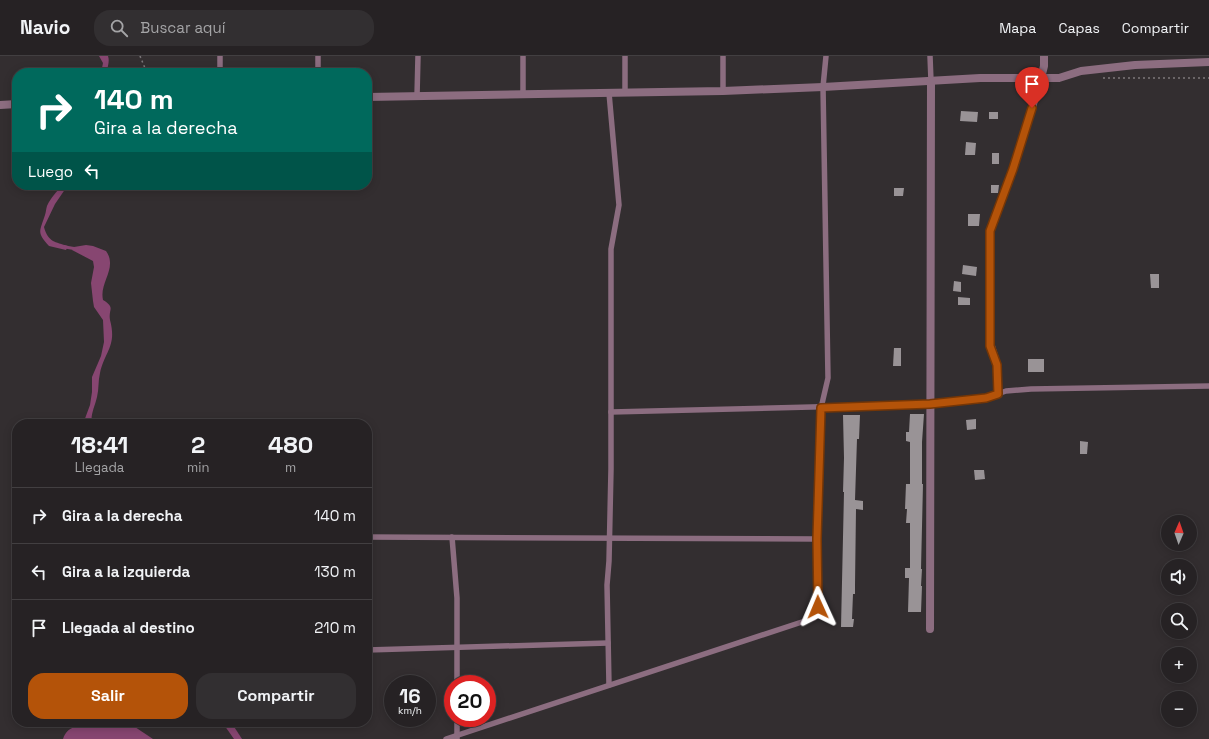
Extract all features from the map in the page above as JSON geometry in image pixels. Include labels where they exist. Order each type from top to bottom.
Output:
[{"type":"street","points":[[998,394],[997,365],[990,346],[990,231],[1013,169],[1042,78],[1044,56]]},
{"type":"street","points":[[1135,56],[1135,65]]},
{"type":"street","points":[[372,97],[723,91],[980,78],[1059,78],[1081,71],[1135,65],[1209,62]]},
{"type":"street","points":[[930,629],[931,81]]},
{"type":"street","points":[[0,105],[12,104]]},
{"type":"lane","points":[[220,56],[220,68]]},
{"type":"lane","points":[[318,56],[318,68]]},
{"type":"lane","points":[[417,96],[418,56]]},
{"type":"lane","points":[[523,56],[523,94]]},
{"type":"lane","points":[[625,56],[625,92]]},
{"type":"lane","points":[[723,56],[723,91]]},
{"type":"lane","points":[[446,739],[457,737],[609,685],[814,618],[818,607],[817,539],[821,408],[828,378],[823,87],[826,56]]},
{"type":"lane","points":[[930,56],[931,81]]},
{"type":"lane","points":[[609,93],[619,205],[611,248],[611,469],[610,538],[607,585],[609,685]]},
{"type":"lane","points":[[610,412],[821,408],[930,404],[986,398],[1006,391],[1030,389],[1209,386]]},
{"type":"lane","points":[[372,537],[817,539]]},
{"type":"lane","points":[[452,538],[457,598],[457,675]]},
{"type":"lane","points":[[372,650],[457,649],[608,643]]},
{"type":"path","points":[[140,56],[145,68]]},
{"type":"path","points":[[1098,78],[1209,78]]},
{"type":"shaded area","points":[[99,56],[108,56],[108,68],[102,68],[103,63]]},
{"type":"shaded area","points":[[58,190],[65,190],[55,204],[44,227],[50,239],[68,246],[66,250],[49,246],[42,238],[40,231],[47,206]]},
{"type":"shaded area","points":[[86,245],[106,251],[110,263],[102,293],[103,300],[111,309],[110,316],[112,336],[110,348],[100,373],[98,394],[92,419],[85,419],[90,405],[92,377],[101,356],[104,342],[103,320],[94,307],[91,283],[94,267],[93,261],[72,250],[74,247]]},
{"type":"shaded area","points":[[135,727],[153,739],[63,739],[67,731],[73,728]]},
{"type":"shaded area","points":[[226,727],[234,727],[242,739],[234,739]]},
{"type":"building","points":[[961,111],[978,112],[977,122],[960,121]]},
{"type":"building","points":[[989,112],[998,112],[998,119],[989,119]]},
{"type":"building","points":[[966,142],[976,143],[975,155],[965,155]]},
{"type":"building","points":[[992,153],[999,153],[999,164],[992,164]]},
{"type":"building","points":[[991,185],[999,185],[998,193],[991,193]]},
{"type":"building","points":[[894,188],[904,188],[903,196],[894,196]]},
{"type":"building","points":[[968,214],[980,214],[979,226],[968,226]]},
{"type":"building","points":[[963,265],[977,267],[976,276],[962,274]]},
{"type":"building","points":[[1150,274],[1159,274],[1159,288],[1151,288]]},
{"type":"building","points":[[954,281],[961,282],[961,292],[953,291]]},
{"type":"building","points":[[958,297],[970,298],[970,305],[958,305]]},
{"type":"building","points":[[894,348],[901,348],[901,366],[893,366]]},
{"type":"building","points":[[1028,359],[1044,359],[1044,372],[1028,372]]},
{"type":"building","points":[[910,414],[924,414],[922,442],[923,484],[921,612],[908,612],[909,578],[905,578],[905,568],[910,568],[910,523],[906,523],[907,509],[905,509],[906,484],[910,484],[910,442],[906,441],[906,432],[909,432]]},
{"type":"building","points":[[843,415],[860,415],[859,439],[857,439],[855,500],[863,501],[863,510],[856,509],[855,594],[853,594],[852,619],[854,619],[853,627],[841,627],[844,492]]},
{"type":"building","points":[[976,419],[976,429],[967,430],[966,420]]},
{"type":"building","points":[[1080,441],[1088,442],[1087,454],[1080,454]]},
{"type":"building","points":[[974,470],[984,470],[985,479],[975,480]]},
{"type":"waterway","points":[[65,247],[77,249]]},
{"type":"route","points":[[818,607],[817,539],[821,408],[930,404],[986,398],[998,394],[997,365],[990,346],[990,231],[1013,169],[1032,108]]}]
